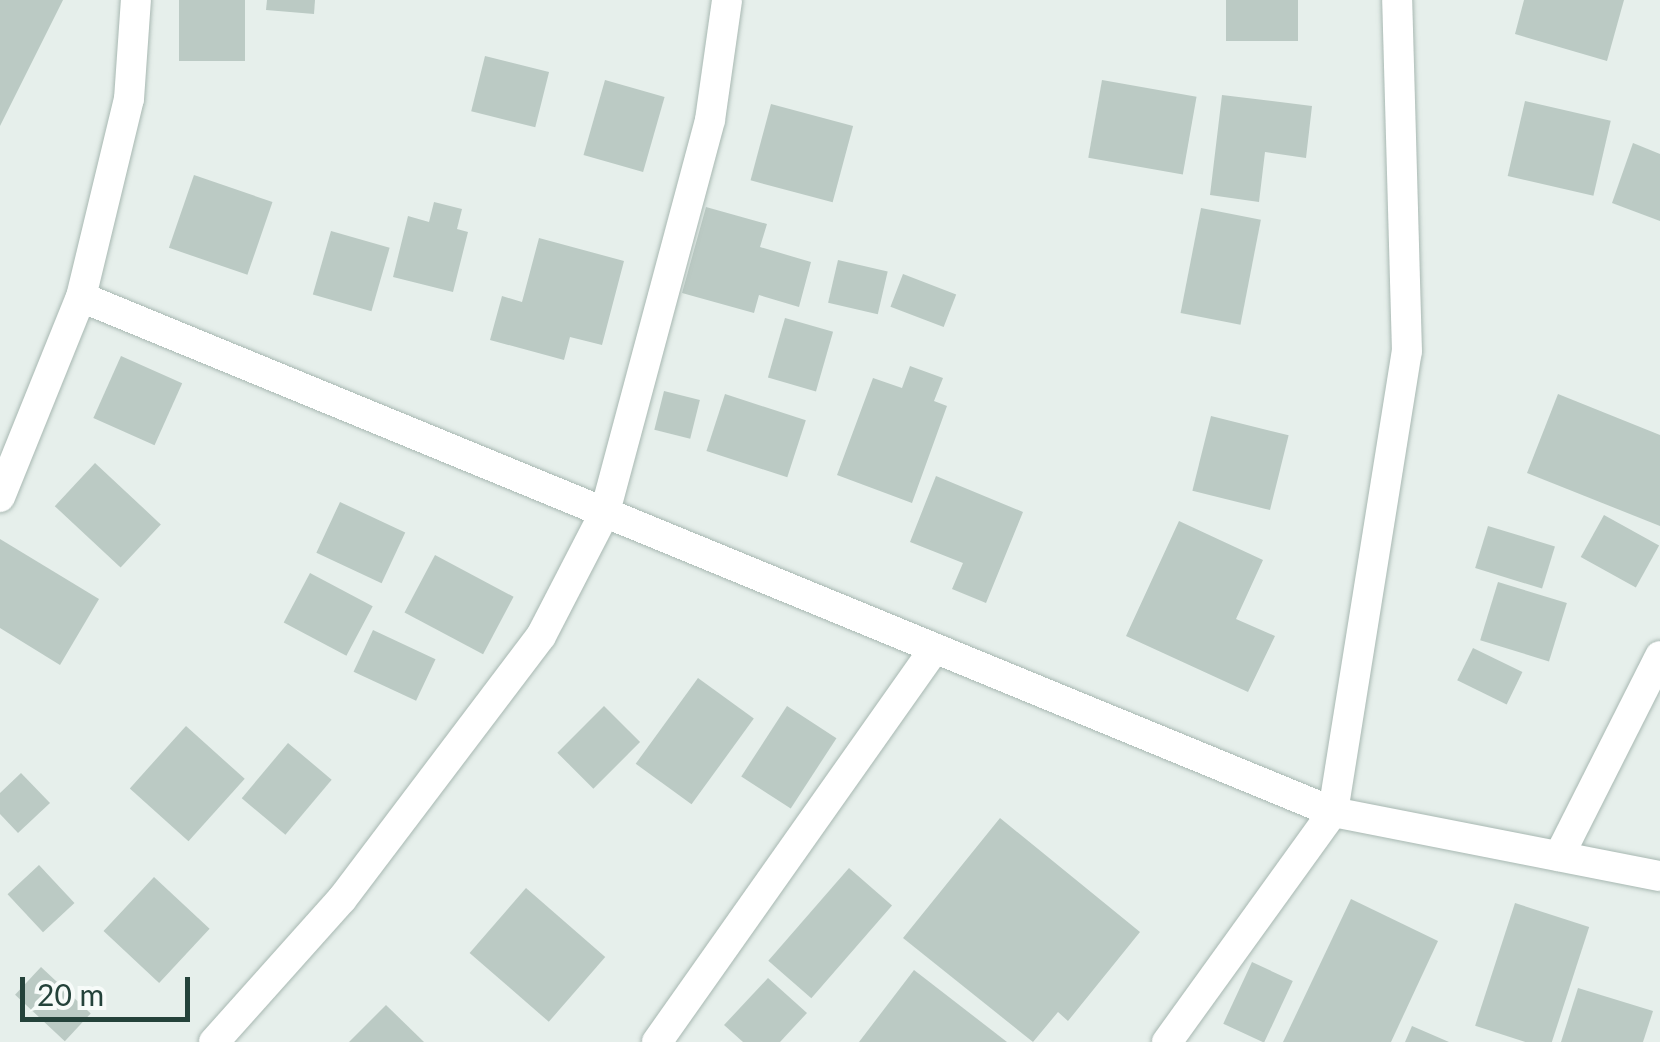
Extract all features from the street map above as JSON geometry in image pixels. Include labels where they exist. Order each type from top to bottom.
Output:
[{"type":"street","points":[[0,496],[81,297],[130,99],[136,0]]},
{"type":"street","points":[[214,1042],[342,899],[541,636],[605,512],[710,120],[727,0]]},
{"type":"street","points":[[1167,1042],[1333,812],[1406,352],[1398,0]]},
{"type":"street","points":[[81,297],[605,512],[932,654],[1333,812],[1660,876]]},
{"type":"street","points":[[656,1042],[932,654]]},
{"type":"street","points":[[1559,856],[1660,656]]},
{"type":"building","points":[[0,0],[63,0],[0,126]]},
{"type":"building","points":[[179,0],[245,0],[245,61],[179,61]]},
{"type":"building","points":[[267,0],[315,0],[314,14],[266,10]]},
{"type":"building","points":[[1226,0],[1298,0],[1298,41],[1226,41]]},
{"type":"building","points":[[1524,0],[1624,0],[1607,61],[1515,34]]},
{"type":"building","points":[[485,56],[549,72],[535,127],[471,111]]},
{"type":"building","points":[[605,80],[665,97],[643,172],[584,155]]},
{"type":"building","points":[[1102,80],[1197,97],[1183,174],[1088,158]]},
{"type":"building","points":[[1222,95],[1312,106],[1306,158],[1265,152],[1259,202],[1210,195]]},
{"type":"building","points":[[1525,101],[1611,121],[1593,196],[1508,176]]},
{"type":"building","points":[[771,104],[853,126],[833,202],[751,180]]},
{"type":"building","points":[[1633,143],[1660,154],[1660,221],[1612,203]]},
{"type":"building","points":[[194,175],[272,202],[247,275],[169,248]]},
{"type":"building","points":[[434,202],[462,209],[457,229],[468,232],[453,292],[393,277],[408,216],[429,222]]},
{"type":"building","points":[[706,207],[767,224],[760,247],[811,262],[799,307],[759,295],[754,313],[682,293]]},
{"type":"building","points":[[1201,208],[1261,220],[1240,325],[1181,313]]},
{"type":"building","points":[[331,231],[390,248],[371,311],[313,294]]},
{"type":"building","points":[[539,238],[624,261],[602,345],[570,337],[564,360],[490,340],[502,296],[522,302]]},
{"type":"building","points":[[838,260],[888,271],[878,314],[828,303]]},
{"type":"building","points":[[903,274],[956,294],[944,327],[890,307]]},
{"type":"building","points":[[785,318],[833,332],[816,391],[768,378]]},
{"type":"building","points":[[121,356],[182,383],[155,445],[93,418]]},
{"type":"building","points":[[910,366],[943,378],[934,401],[947,406],[912,503],[837,475],[873,378],[902,388]]},
{"type":"building","points":[[664,391],[700,400],[690,439],[654,430]]},
{"type":"building","points":[[725,394],[806,420],[787,477],[706,451]]},
{"type":"building","points":[[1558,394],[1660,435],[1660,526],[1527,473]]},
{"type":"building","points":[[1211,416],[1289,435],[1270,510],[1192,491]]},
{"type":"building","points":[[95,463],[161,524],[121,568],[55,506]]},
{"type":"building","points":[[936,476],[1023,512],[986,603],[952,589],[963,563],[910,542]]},
{"type":"building","points":[[340,502],[405,532],[382,583],[316,553]]},
{"type":"building","points":[[1604,515],[1659,546],[1636,588],[1581,557]]},
{"type":"building","points":[[1179,521],[1263,560],[1236,619],[1275,636],[1248,692],[1126,636]]},
{"type":"building","points":[[1488,526],[1555,546],[1542,589],[1475,568]]},
{"type":"building","points":[[0,539],[99,599],[60,665],[0,628]]},
{"type":"building","points":[[435,555],[514,597],[483,654],[404,612]]},
{"type":"building","points":[[310,573],[373,606],[346,656],[284,622]]},
{"type":"building","points":[[1498,582],[1567,603],[1549,661],[1480,640]]},
{"type":"building","points":[[373,630],[436,659],[416,701],[354,672]]},
{"type":"building","points":[[1473,648],[1522,672],[1507,704],[1457,680]]},
{"type":"building","points":[[698,678],[754,719],[692,804],[636,764]]},
{"type":"building","points":[[604,706],[640,742],[593,789],[557,753]]},
{"type":"building","points":[[787,706],[836,738],[791,809],[741,776]]},
{"type":"building","points":[[186,726],[245,779],[189,841],[130,788]]},
{"type":"building","points":[[288,743],[332,780],[285,835],[242,798]]},
{"type":"building","points":[[21,773],[50,803],[18,833],[0,814],[0,793]]},
{"type":"building","points":[[1000,818],[1140,932],[1068,1021],[1058,1012],[1033,1042],[903,938]]},
{"type":"building","points":[[39,865],[74,903],[43,932],[8,894]]},
{"type":"building","points":[[849,868],[892,905],[811,998],[768,961]]},
{"type":"building","points":[[154,877],[210,929],[159,983],[104,931]]},
{"type":"building","points":[[526,888],[605,957],[549,1022],[470,953]]},
{"type":"building","points":[[1351,899],[1438,941],[1391,1042],[1283,1042]]},
{"type":"building","points":[[1515,903],[1589,927],[1552,1042],[1525,1042],[1475,1026]]},
{"type":"building","points":[[1252,962],[1293,981],[1264,1042],[1223,1024]]},
{"type":"building","points":[[41,967],[91,1013],[65,1041],[15,995]]},
{"type":"building","points":[[914,970],[1007,1042],[859,1042]]},
{"type":"building","points":[[768,978],[807,1013],[780,1042],[743,1042],[724,1025]]},
{"type":"building","points":[[1578,988],[1653,1011],[1643,1042],[1561,1042]]},
{"type":"building","points":[[386,1005],[424,1042],[349,1042]]},
{"type":"building","points":[[1412,1026],[1449,1042],[1405,1042]]}]
